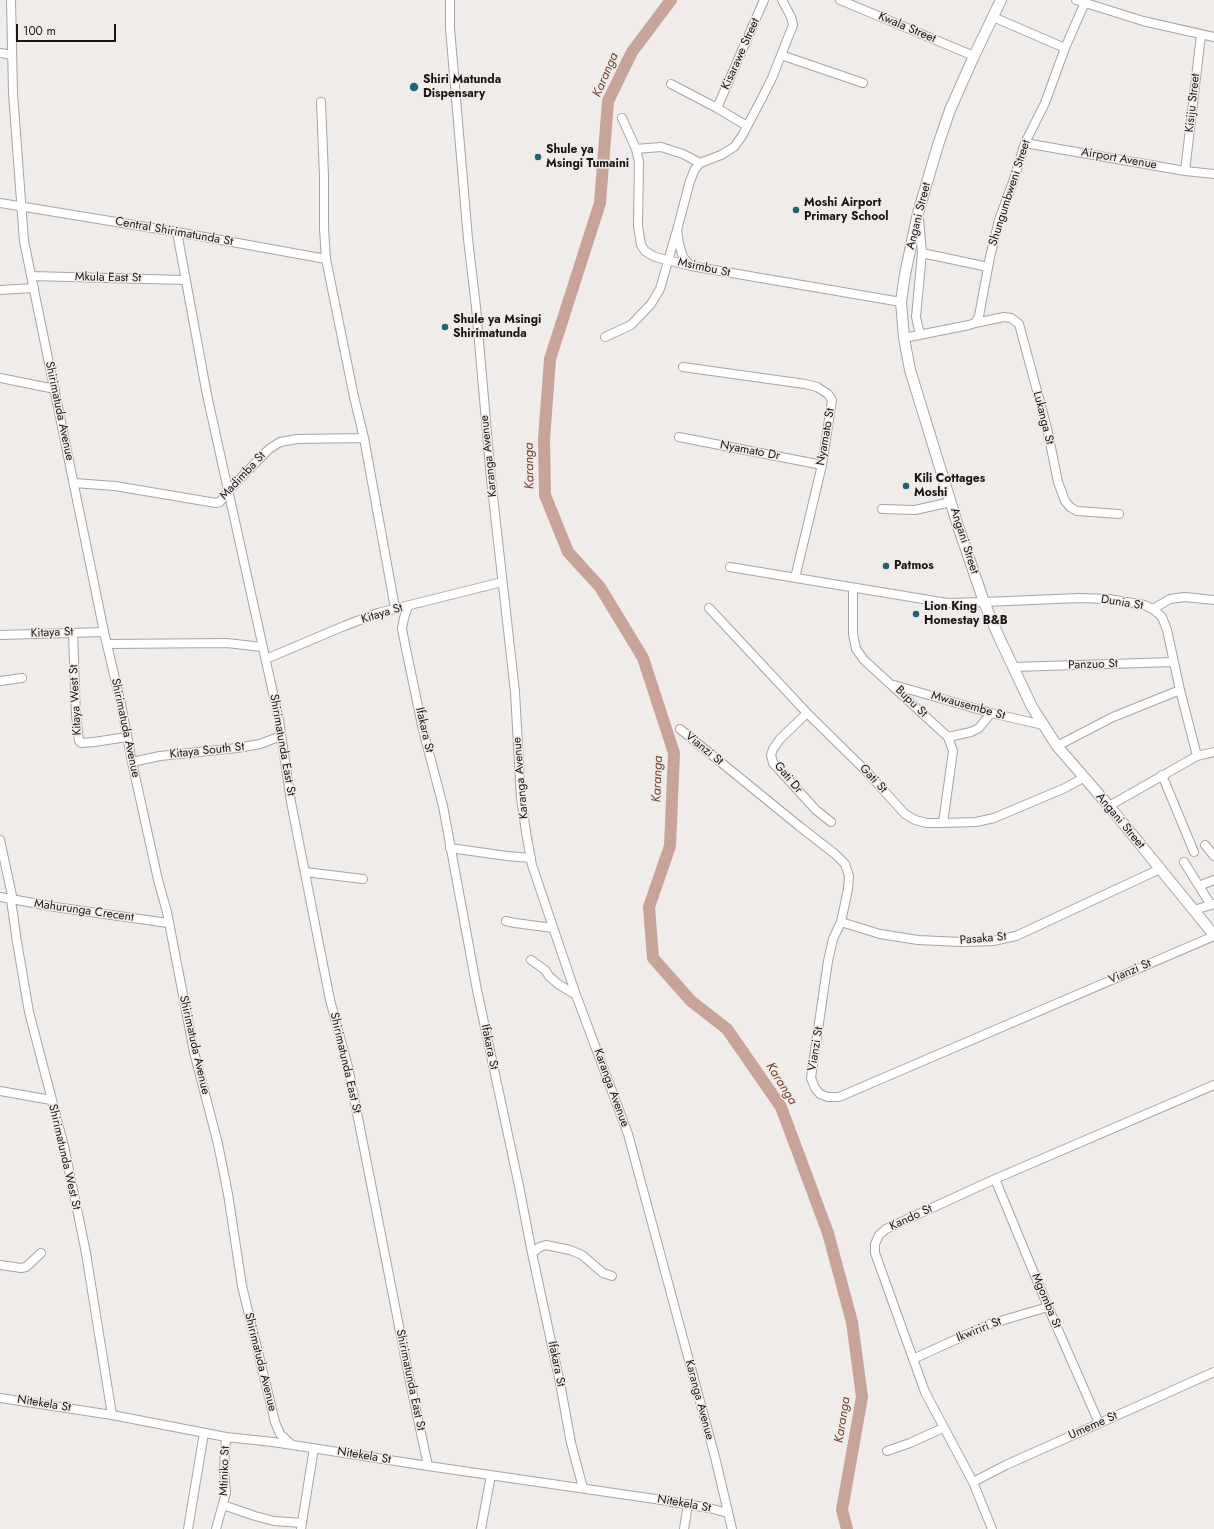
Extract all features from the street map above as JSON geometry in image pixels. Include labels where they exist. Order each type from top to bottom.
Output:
[{"type":"street","name":"Shirimatuda Avenue","points":[[11,0],[12,55],[24,241],[104,632],[158,880],[167,912],[194,1052],[218,1144],[228,1194],[242,1286],[275,1422],[280,1434],[292,1445]]},
{"type":"street","name":"Karanga Avenue","points":[[450,0],[450,28],[468,239],[502,582],[516,692],[521,798],[531,858],[576,995],[628,1134],[715,1457],[732,1529]]},
{"type":"street","name":"Kisarawe Street","points":[[718,108],[764,0]]},
{"type":"street","points":[[605,337],[631,325],[651,304],[660,289],[690,181],[695,169],[700,163],[721,155],[734,147],[747,126],[772,78],[793,25],[791,17],[782,0]]},
{"type":"street","name":"Kwala Street","points":[[840,0],[974,56]]},
{"type":"street","name":"Angani Street","points":[[1001,0],[950,110],[918,213],[905,274],[901,302],[904,338],[910,370],[984,602],[1032,707],[1057,746],[1083,778],[1109,806],[1194,910],[1210,925],[1214,936]]},
{"type":"street","points":[[1076,0],[1143,21],[1214,37]]},
{"type":"street","name":"Shungumbweni Street","points":[[975,322],[979,316],[999,220],[1025,143],[1045,103],[1065,48],[1086,2]]},
{"type":"street","points":[[993,17],[1065,48]]},
{"type":"street","name":"Kisiju Street","points":[[1185,171],[1201,35]]},
{"type":"street","points":[[0,53],[12,55]]},
{"type":"street","points":[[781,55],[863,83]]},
{"type":"street","points":[[671,84],[718,108],[747,126]]},
{"type":"street","points":[[321,102],[326,259],[354,397],[364,438],[395,608]]},
{"type":"street","name":"Msimbu St","points":[[622,118],[636,148],[639,162],[638,226],[641,245],[645,251],[655,257],[690,266],[901,302]]},
{"type":"street","name":"Airport Avenue","points":[[1025,143],[1185,171],[1214,174]]},
{"type":"street","points":[[636,148],[661,147],[683,154],[700,163]]},
{"type":"street","name":"Central Shirimatunda St","points":[[0,203],[177,232],[326,259]]},
{"type":"street","points":[[918,213],[922,253],[916,317],[920,335]]},
{"type":"street","points":[[677,230],[683,257],[690,266]]},
{"type":"street","name":"Shirimatunda East St","points":[[177,232],[207,394],[262,647],[266,659],[281,736],[291,802],[330,1000],[348,1067],[428,1466]]},
{"type":"street","points":[[922,253],[988,267]]},
{"type":"street","name":"Mkula East St","points":[[31,276],[185,280]]},
{"type":"street","points":[[0,290],[34,288]]},
{"type":"street","name":"Lukanga St","points":[[975,322],[1004,317],[1011,318],[1019,324],[1047,428],[1058,482],[1070,507],[1077,511],[1119,514]]},
{"type":"street","points":[[904,338],[969,325],[975,322]]},
{"type":"street","name":"Nyamato St","points":[[683,368],[805,384],[817,387],[828,394],[832,400],[822,464],[795,578]]},
{"type":"street","points":[[0,378],[55,389]]},
{"type":"street","name":"Nyamato Dr","points":[[679,437],[822,464]]},
{"type":"street","name":"Madimba St","points":[[74,483],[115,486],[216,503],[220,502],[228,491],[269,449],[280,442],[303,439],[364,438]]},
{"type":"street","points":[[882,509],[915,510],[951,502]]},
{"type":"street","points":[[730,567],[948,603],[984,602]]},
{"type":"street","name":"Kitaya St","points":[[266,659],[344,626],[395,608],[502,582]]},
{"type":"street","name":"Bupu St","points":[[853,588],[853,634],[856,649],[864,660],[948,736]]},
{"type":"street","points":[[1153,609],[1170,599],[1184,597],[1214,600]]},
{"type":"street","name":"Dunia St","points":[[984,602],[1080,598],[1109,599],[1144,605],[1153,609],[1162,617],[1167,630],[1196,756]]},
{"type":"street","name":"Ifakara St","points":[[408,606],[402,629],[423,730],[443,806],[477,990],[560,1383],[571,1443],[582,1488]]},
{"type":"street","name":"Gati St","points":[[709,608],[807,713],[865,770],[905,814],[915,820],[927,823],[943,823],[976,822],[994,818],[1065,788],[1083,778]]},
{"type":"street","name":"Kitaya St","points":[[0,635],[104,632]]},
{"type":"street","name":"Kitaya West St","points":[[73,633],[76,715],[79,741],[81,743],[94,742],[127,737]]},
{"type":"street","points":[[107,644],[226,643],[262,647]]},
{"type":"street","name":"Panzuo St","points":[[1013,667],[1174,662]]},
{"type":"street","points":[[0,681],[22,678]]},
{"type":"street","name":"Mwausembe St","points":[[893,685],[991,713],[1043,725]]},
{"type":"street","points":[[1057,746],[1114,717],[1180,690]]},
{"type":"street","name":"Gati Dr","points":[[807,713],[780,739],[771,755],[773,763],[816,810],[831,822]]},
{"type":"street","points":[[943,823],[953,751],[948,736],[971,732],[979,728],[991,713]]},
{"type":"street","name":"Vianzi St","points":[[680,729],[835,854],[845,864],[849,876],[848,889],[841,922],[833,939],[828,961],[811,1078],[815,1088],[820,1094],[828,1097],[839,1097],[1214,936]]},
{"type":"street","name":"Kitaya South St","points":[[132,762],[160,756],[260,744],[281,736]]},
{"type":"street","points":[[1109,806],[1196,756],[1214,752]]},
{"type":"street","points":[[1162,775],[1194,852]]},
{"type":"street","name":"Shirimatunda West St","points":[[0,840],[12,900],[17,942],[29,1012],[66,1154],[86,1253],[112,1415]]},
{"type":"street","points":[[1205,845],[1214,856]]},
{"type":"street","points":[[450,848],[531,858]]},
{"type":"street","points":[[1184,862],[1212,904],[1194,910]]},
{"type":"street","name":"Pasaka St","points":[[841,922],[880,934],[918,940],[962,942],[994,941],[1016,936],[1160,869]]},
{"type":"street","points":[[305,872],[363,879]]},
{"type":"street","points":[[1199,886],[1214,880]]},
{"type":"street","name":"Mahurunga Crecent","points":[[0,898],[90,913],[168,923]]},
{"type":"street","points":[[506,921],[515,924],[553,928]]},
{"type":"street","points":[[531,960],[545,970],[558,984],[576,995]]},
{"type":"street","name":"Kando St","points":[[992,1529],[972,1482],[925,1392],[875,1253],[875,1244],[879,1235],[886,1229],[995,1179],[1214,1085]]},
{"type":"street","points":[[0,1091],[51,1100]]},
{"type":"street","name":"Mgomba St","points":[[995,1179],[1098,1423]]},
{"type":"street","points":[[532,1253],[540,1247],[546,1245],[570,1250],[582,1255],[603,1273],[612,1276]]},
{"type":"street","points":[[0,1265],[21,1268],[26,1267],[41,1253]]},
{"type":"street","name":"Ikwiriri St","points":[[913,1359],[990,1324],[1048,1307]]},
{"type":"street","name":"Umeme St","points":[[972,1482],[1098,1423],[1214,1372]]},
{"type":"street","name":"Nitekela St","points":[[0,1398],[112,1415],[226,1437],[314,1448],[688,1504],[728,1513]]},
{"type":"street","points":[[887,1451],[910,1443],[943,1428]]},
{"type":"street","points":[[188,1529],[204,1432]]},
{"type":"street","name":"Mtiniko St","points":[[216,1529],[226,1493],[224,1469],[226,1437]]},
{"type":"street","points":[[223,1505],[255,1516],[301,1526],[314,1448]]},
{"type":"street","points":[[481,1529],[491,1475]]},
{"type":"street","points":[[684,1529],[688,1504]]},
{"type":"waterway","name":"Karanga","points":[[671,0],[632,52],[608,101],[600,203],[550,359],[544,439],[545,495],[568,552],[600,587],[643,658],[674,753],[670,846],[649,907],[653,958],[691,1001],[727,1029],[781,1107],[828,1233],[852,1322],[862,1397],[842,1510],[847,1529]]},
{"type":"place","name":"Shiri Matunda Dispensary","points":[[414,87]]},
{"type":"place","name":"Shule ya Msingi Tumaini","points":[[538,157]]},
{"type":"place","name":"Moshi Airport Primary School","points":[[796,210]]},
{"type":"place","name":"Shule ya Msingi Shirimatunda","points":[[445,327]]},
{"type":"place","name":"Kili Cottages Moshi","points":[[906,486]]},
{"type":"place","name":"Patmos","points":[[886,566]]},
{"type":"place","name":"Lion King Homestay B&B","points":[[916,614]]}]
